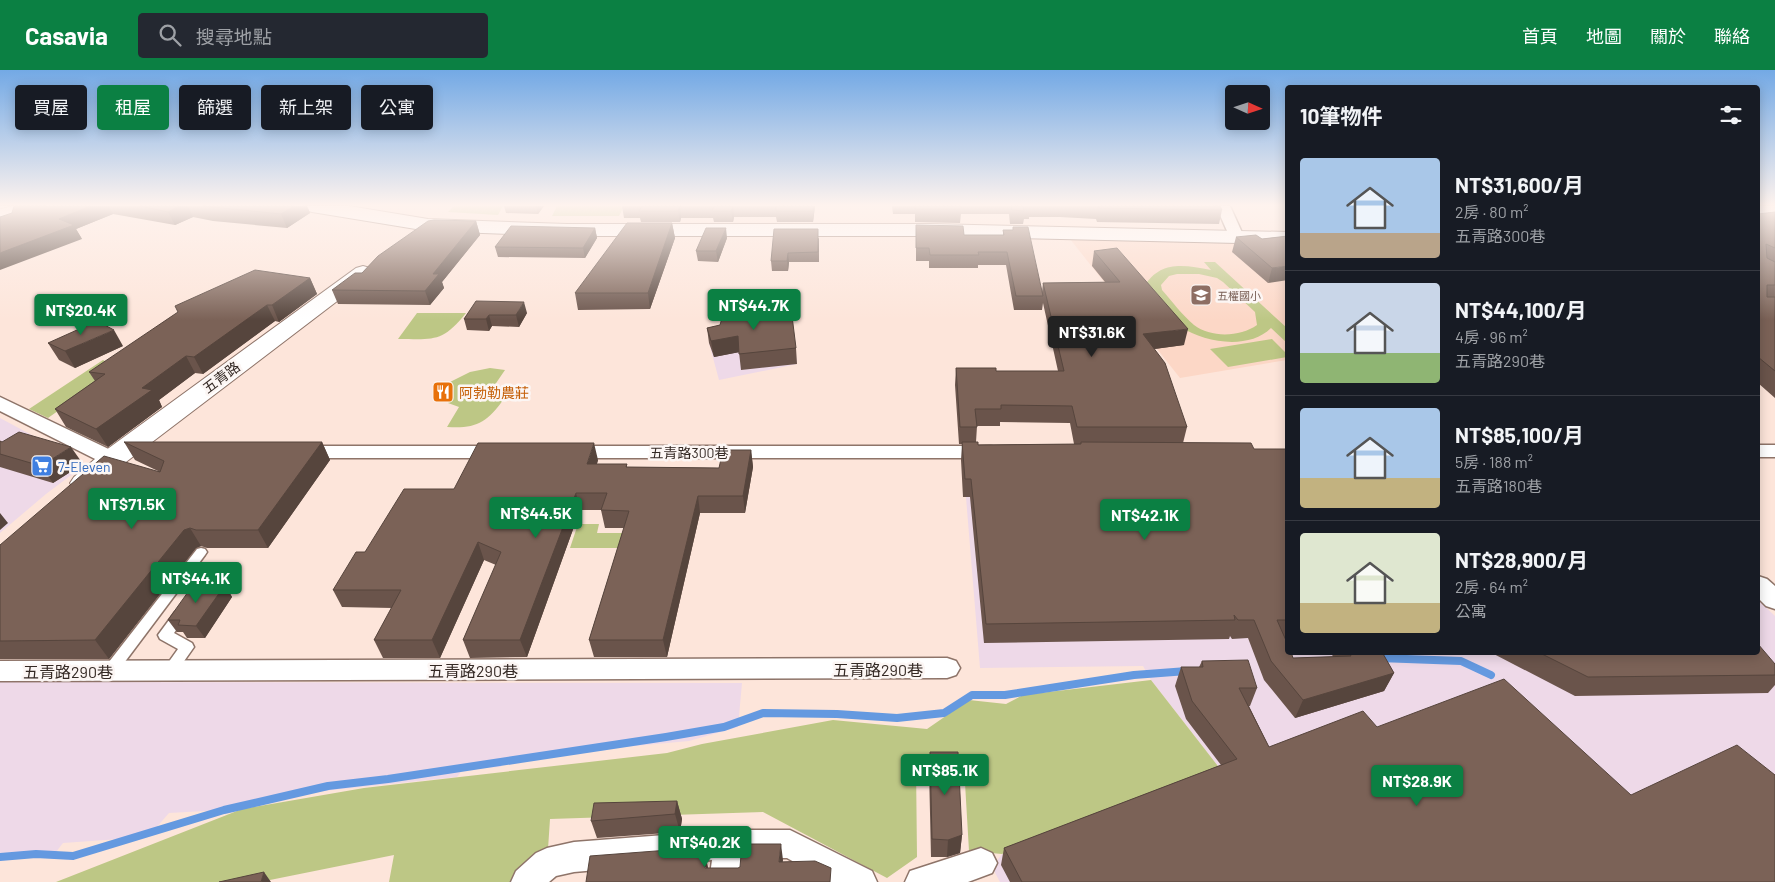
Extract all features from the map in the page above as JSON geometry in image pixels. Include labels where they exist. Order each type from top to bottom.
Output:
[{"type":"main road","name":"五青路","points":[[69,496],[117,455],[382,259]]},
{"type":"street","points":[[0,403],[117,455],[151,452]]},
{"type":"street","points":[[1760,451],[1775,450]]},
{"type":"street","points":[[278,452],[517,452]]},
{"type":"street","name":"五青路300巷","points":[[546,452],[1012,452]]},
{"type":"street","points":[[1760,587],[1775,600]]},
{"type":"street","name":"五青路290巷","points":[[0,671],[947,668]]},
{"type":"street","points":[[725,882],[729,844]]},
{"type":"street","points":[[527,882],[547,863],[574,857],[729,844],[790,844],[849,879]]},
{"type":"street","points":[[921,882],[981,863]]},
{"type":"lane","points":[[110,671],[201,552]]},
{"type":"lane","points":[[170,670],[187,647],[165,635],[187,606]]},
{"type":"shaded area","name":"五權國小","points":[[1074,244],[1246,244],[1285,277],[1285,360],[1180,378]]},
{"type":"shaded area","points":[[772,329],[793,332],[797,364],[719,380],[709,343]]},
{"type":"shaded area","points":[[0,418],[86,464],[46,494],[0,533]]},
{"type":"shaded area","points":[[963,461],[1285,462],[1285,655],[1760,655],[1760,602],[1775,616],[1775,882],[1000,882],[992,867],[1002,854],[1221,770],[1151,680],[1143,666],[980,668]]},
{"type":"shaded area","points":[[0,682],[742,683],[738,727],[689,741],[504,758],[501,767],[463,769],[457,777],[266,797],[242,809],[169,813],[148,837],[63,843],[56,852],[0,853]]},
{"type":"green space","points":[[1204,262],[1215,262],[1285,326],[1285,341],[1271,328],[1262,335],[1251,339],[1227,342],[1202,337],[1181,327],[1166,314],[1144,287],[1150,278],[1165,268],[1173,266],[1211,270]],"holes":[[[1177,274],[1199,274],[1217,278],[1255,312],[1257,325],[1234,334],[1217,334],[1201,329],[1181,312],[1162,290],[1161,285],[1169,276]]]},
{"type":"green space","points":[[417,313],[466,313],[450,330],[436,337],[429,339],[398,339]]},
{"type":"green space","points":[[1272,339],[1285,352],[1285,357],[1228,367],[1210,349]]},
{"type":"green space","points":[[103,360],[118,368],[48,418],[29,409]]},
{"type":"green space","points":[[490,368],[505,370],[492,389],[503,400],[480,423],[465,427],[447,427],[459,407],[448,403],[448,383],[470,372]]},
{"type":"green space","points":[[578,524],[599,524],[597,533],[627,533],[622,548],[570,548]]},
{"type":"green space","points":[[1151,680],[1221,770],[1002,854],[969,851],[964,766],[916,765],[917,857],[887,878],[763,812],[550,819],[548,849],[514,882],[389,882],[394,855],[260,882],[56,882],[242,809],[364,788],[667,753],[702,744],[833,720],[927,729],[969,700],[1006,704],[1023,695]]},
{"type":"building","points":[[0,244],[24,244],[0,253]]},
{"type":"building","points":[[395,244],[457,244],[433,274],[439,274],[425,291],[332,290],[355,273],[362,273],[378,256]]},
{"type":"building","points":[[497,244],[585,244],[583,248],[495,247]]},
{"type":"building","points":[[611,244],[665,244],[648,293],[575,293]]},
{"type":"building","points":[[699,244],[719,244],[716,251],[696,251]]},
{"type":"building","points":[[773,244],[818,244],[818,252],[788,253],[787,261],[771,261]]},
{"type":"building","points":[[916,244],[1032,244],[1043,296],[1016,296],[1007,252],[978,252],[979,255],[930,255],[929,248],[916,248]]},
{"type":"building","points":[[1244,244],[1285,244],[1285,266],[1272,268]]},
{"type":"building","points":[[1760,244],[1775,244],[1775,248],[1766,244],[1767,258],[1775,262],[1775,285],[1767,285],[1767,297],[1775,297],[1775,371],[1760,359]]},
{"type":"building","points":[[1117,248],[1188,329],[1143,334],[1165,363],[1187,427],[1077,427],[1072,406],[1001,405],[1001,409],[975,409],[977,427],[960,427],[956,368],[996,368],[996,371],[1064,371],[1043,283],[1120,282],[1094,251]]},
{"type":"building","points":[[255,270],[310,278],[272,305],[267,305],[194,357],[186,356],[142,388],[152,390],[96,429],[55,409],[105,374],[89,372],[178,312],[175,306]]},
{"type":"building","points":[[476,301],[524,302],[516,315],[489,315],[486,319],[464,319]]},
{"type":"building","points":[[726,304],[747,304],[744,320],[792,316],[796,348],[739,354],[738,336],[711,341],[707,328],[720,325]]},
{"type":"building","points":[[97,321],[114,330],[65,351],[48,343]]},
{"type":"building","points":[[19,432],[71,447],[41,466],[0,454],[0,441],[2,442]]},
{"type":"building","points":[[124,442],[322,442],[258,530],[196,530],[190,528],[184,530],[95,640],[0,641],[0,545],[104,456],[160,472],[164,461]]},
{"type":"building","points":[[962,442],[978,442],[978,445],[1081,444],[1081,442],[1251,443],[1254,449],[1285,449],[1285,620],[1277,620],[1285,638],[1285,655],[1292,655],[1293,658],[1384,655],[1394,673],[1303,700],[1271,661],[1254,620],[1238,620],[1234,615],[1235,620],[986,624],[971,479],[965,479]]},
{"type":"building","points":[[478,443],[594,443],[587,464],[627,464],[626,467],[719,468],[723,450],[751,450],[743,496],[698,496],[663,640],[589,640],[629,511],[601,510],[607,493],[576,493],[520,640],[463,640],[501,552],[478,542],[432,640],[374,640],[401,590],[333,590],[356,552],[365,552],[404,489],[454,489]]},
{"type":"building","points":[[193,585],[225,585],[196,626],[178,625],[180,620],[168,620]]},
{"type":"building","points":[[1760,646],[1775,664],[1775,675],[1588,677],[1544,655],[1760,655]]},
{"type":"building","points":[[1248,660],[1257,688],[1239,688],[1269,747],[1363,711],[1377,727],[1504,679],[1631,795],[1737,745],[1775,775],[1775,882],[1022,882],[1004,848],[1237,759],[1192,701],[1181,667],[1203,667],[1202,661]]},
{"type":"building","points":[[930,752],[958,752],[962,835],[948,840],[932,839]]},
{"type":"building","points":[[677,801],[675,814],[591,821],[594,803]]},
{"type":"building","points":[[742,844],[781,844],[779,862],[815,861],[831,868],[830,882],[586,882],[590,856],[669,850],[668,856],[705,855],[705,868],[738,868],[740,867]]},
{"type":"building","points":[[264,872],[261,882],[219,882]]},
{"type":"waterway","points":[[1379,658],[1461,661],[1491,675]]},
{"type":"waterway","points":[[0,857],[36,854],[73,856],[224,810],[328,786],[388,779],[666,737],[724,727],[763,713],[837,714],[897,718],[944,713],[972,695],[1005,695],[1134,675],[1187,671]]},
{"type":"place","name":"五權國小","points":[[1201,295]]},
{"type":"place","name":"阿勃勒農莊","points":[[443,392]]},
{"type":"place","name":"7-Eleven","points":[[42,466]]}]
